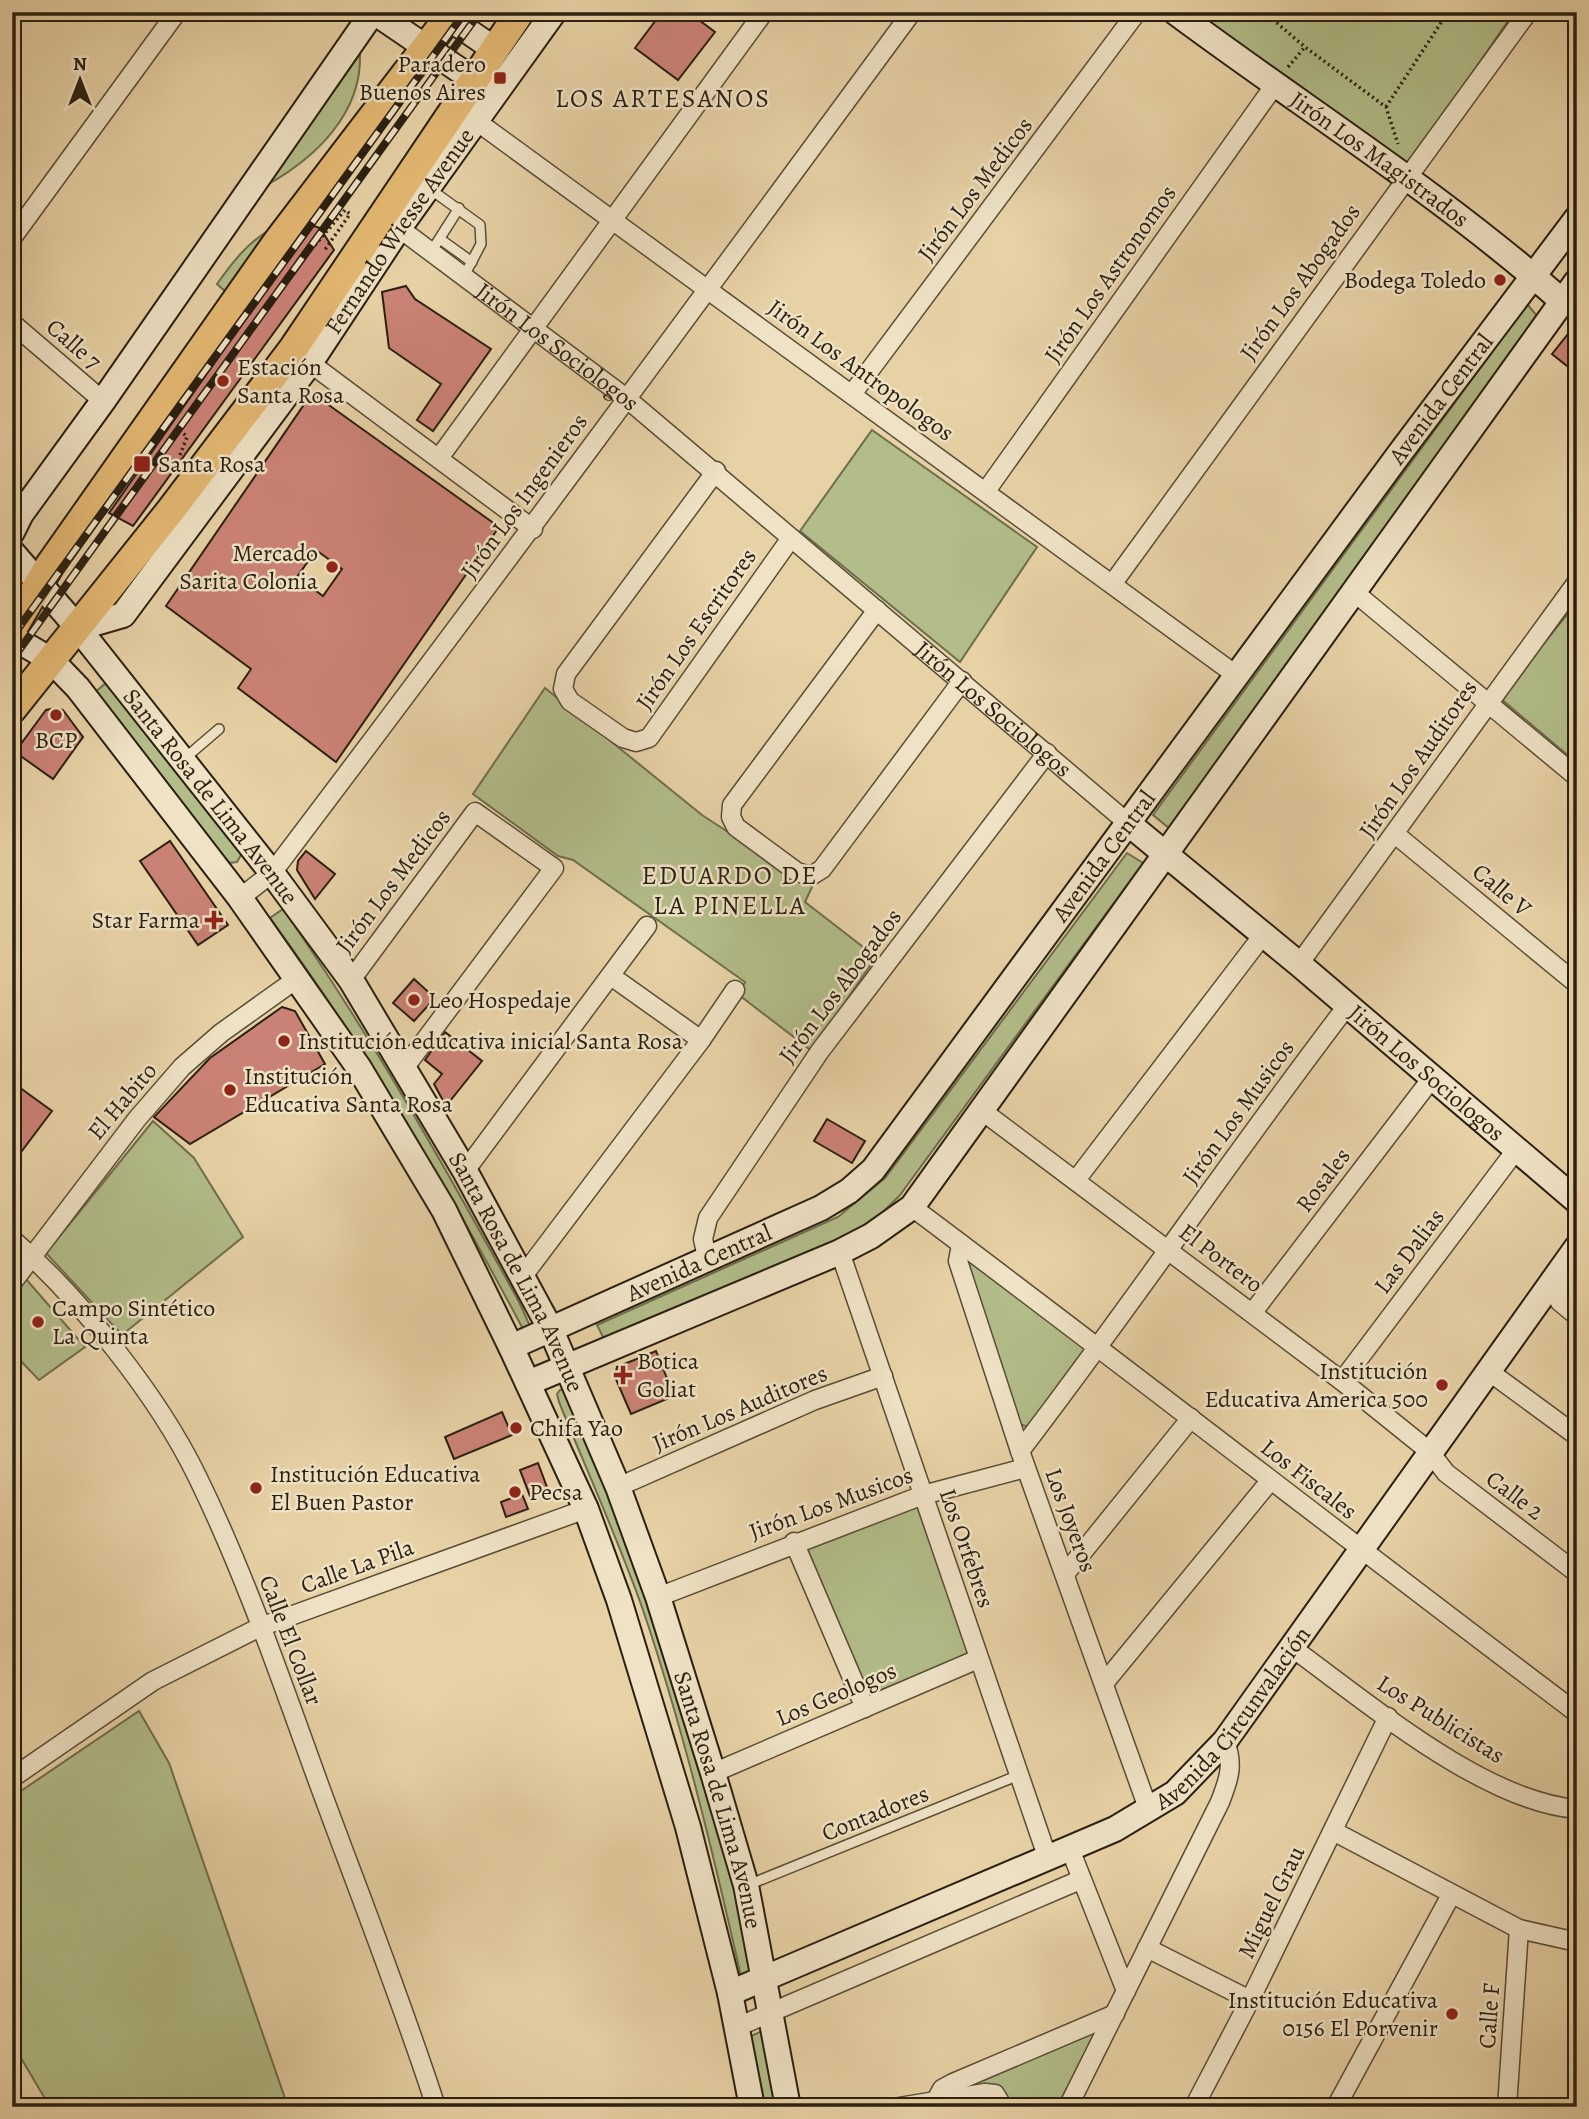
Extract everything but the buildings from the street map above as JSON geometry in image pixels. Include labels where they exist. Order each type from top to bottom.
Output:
[{"type":"main road","points":[[12,532],[21,514],[103,401],[373,12],[474,80]]},
{"type":"main road","name":"Fernando Wiesse Avenue","points":[[78,628],[123,615],[310,363],[428,188],[466,113],[474,80],[520,12]]},
{"type":"main road","name":"Fernando Wiesse Avenue","points":[[12,709],[78,628],[293,349],[466,113],[554,12]]},
{"type":"main road","name":"Jirón Los Magistrados","points":[[1175,12],[1280,79],[1534,276],[1569,307]]},
{"type":"main road","points":[[12,629],[38,583],[278,241],[427,48],[447,14],[494,49]]},
{"type":"main road","name":"Avenida Central","points":[[511,1348],[708,1262],[821,1209],[849,1191],[873,1170],[1236,675],[1577,218]]},
{"type":"main road","name":"Avenida Central","points":[[528,1383],[840,1252],[871,1236],[912,1207],[1354,592],[1569,307],[1577,281]]},
{"type":"main road","name":"Santa Rosa de Lima Avenue","points":[[12,552],[78,628],[272,873],[351,980],[465,1171],[551,1330],[618,1487],[658,1597],[713,1773],[746,1885],[788,2107]]},
{"type":"main road","name":"Santa Rosa de Lima Avenue","points":[[12,637],[51,660],[78,688],[240,898],[298,978],[406,1142],[444,1210],[586,1509],[620,1601],[685,1814],[730,1993],[752,2107]]},
{"type":"main road","points":[[78,688],[103,660]]},
{"type":"main road","points":[[135,762],[164,738]]},
{"type":"main road","name":"Jirón Los Sociologos","points":[[1129,824],[1299,964],[1577,1201]]},
{"type":"main road","name":"Avenida Circunvalación","points":[[730,1993],[1059,1854],[1149,1811],[1175,1793],[1225,1741],[1574,1251]]},
{"type":"street","points":[[12,238],[177,12]]},
{"type":"street","points":[[439,458],[764,12]]},
{"type":"street","name":"Jirón Los Ingenieros","points":[[240,898],[272,873],[533,529],[626,398],[912,12]]},
{"type":"street","name":"Jirón Los Medicos","points":[[852,394],[1137,12]]},
{"type":"street","name":"Jirón Los Abogados","points":[[1113,583],[1528,12]]},
{"type":"street","name":"Jirón Los Astronomos","points":[[986,491],[1280,79]]},
{"type":"street","name":"Jirón Los Antropologos","points":[[466,113],[1236,675]]},
{"type":"street","name":"Jirón Los Sociologos","points":[[399,228],[435,246],[468,269],[535,328],[716,471],[791,538],[1129,824]]},
{"type":"street","name":"Calle 7","points":[[12,323],[103,401]]},
{"type":"street","points":[[310,363],[533,529]]},
{"type":"street","name":"Jirón Los Escritores","points":[[716,471],[566,674],[563,689],[570,701],[623,738],[636,742],[649,738],[791,538]]},
{"type":"street","name":"Jirón Los Auditores","points":[[1299,964],[1577,582]]},
{"type":"street","points":[[1354,592],[1577,777]]},
{"type":"street","points":[[877,610],[732,805],[731,817],[736,827],[797,872],[811,876],[822,869],[962,681]]},
{"type":"street","name":"Jirón Los Abogados","points":[[708,1262],[703,1239],[708,1218],[730,1184],[820,1051],[1047,753]]},
{"type":"street","name":"Jirón Los Medicos","points":[[351,980],[475,812],[555,868],[405,1067]]},
{"type":"street","name":"Calle V","points":[[1395,834],[1577,984]]},
{"type":"street","points":[[465,1171],[647,926]]},
{"type":"street","points":[[1076,1180],[1263,935]]},
{"type":"street","points":[[611,976],[701,1040]]},
{"type":"street","name":"El Habito","points":[[12,1283],[136,1119],[182,1067],[221,1033],[298,978]]},
{"type":"street","points":[[523,1276],[701,1040],[735,990]]},
{"type":"street","name":"Jirón Los Musicos","points":[[658,1597],[794,1542],[1023,1459],[1168,1249],[1347,1006]]},
{"type":"street","name":"Rosales","points":[[1253,1312],[1432,1078]]},
{"type":"street","name":"El Portero","points":[[981,1110],[1253,1312],[1429,1451]]},
{"type":"street","name":"Las Dalias","points":[[1342,1381],[1516,1150]]},
{"type":"street","name":"Los Fiscales","points":[[912,1207],[1100,1347],[1270,1481],[1577,1713]]},
{"type":"street","name":"Calle El Collar","points":[[12,1239],[32,1256],[108,1341],[152,1403],[196,1474],[227,1541],[260,1627],[436,2107]]},
{"type":"street","name":"Los Joyeros","points":[[961,1244],[958,1261],[1023,1459],[1149,1811]]},
{"type":"street","points":[[1574,1251],[1574,1270],[1560,1302],[1577,1316]]},
{"type":"street","name":"Los Orfebres","points":[[840,1252],[1019,1775],[1059,1854],[1080,1880],[1126,1991]]},
{"type":"street","points":[[1487,1370],[1577,1436]]},
{"type":"street","name":"Jirón Los Auditores","points":[[618,1487],[815,1400],[883,1376]]},
{"type":"street","points":[[1065,1574],[1191,1418]]},
{"type":"street","name":"Calle 2","points":[[1429,1451],[1446,1473],[1577,1573]]},
{"type":"street","points":[[1105,1682],[1270,1481]]},
{"type":"street","name":"Calle La Pila","points":[[12,1778],[153,1681],[260,1627],[586,1509]]},
{"type":"street","points":[[794,1542],[865,1708]]},
{"type":"street","name":"Los Publicistas","points":[[1291,1647],[1456,1763],[1523,1797],[1561,1808],[1577,1809]]},
{"type":"street","name":"Los Geologos","points":[[713,1773],[978,1659]]},
{"type":"street","name":"Miguel Grau","points":[[1194,2107],[1250,2000],[1388,1717]]},
{"type":"street","points":[[1068,2107],[1231,1776],[1231,1756],[1225,1741]]},
{"type":"street","points":[[1333,1831],[1519,1929],[1577,1942]]},
{"type":"street","points":[[737,2026],[1080,1880]]},
{"type":"street","points":[[1336,2107],[1451,1895]]},
{"type":"street","name":"Calle F","points":[[1507,2107],[1519,1929]]},
{"type":"street","points":[[1147,1948],[1250,2000]]},
{"type":"street","points":[[936,2100],[942,2089],[953,2083],[1115,2014]]},
{"type":"street","points":[[900,2107],[985,2092],[995,2094],[1003,2107]]},
{"type":"lane","points":[[428,188],[480,225],[481,244],[468,269]]},
{"type":"lane","points":[[435,246],[459,208]]},
{"type":"lane","points":[[182,760],[219,729]]},
{"type":"lane","name":"Contadores","points":[[746,1885],[1019,1775]]},
{"type":"path","points":[[1264,12],[1305,47],[1386,107],[1400,150]]},
{"type":"path","points":[[1386,107],[1448,12]]},
{"type":"path","points":[[1280,79],[1305,47]]},
{"type":"path","points":[[315,245],[345,210],[350,214],[324,251]]},
{"type":"path","points":[[180,455],[187,437],[183,433]]},
{"type":"green space","points":[[1189,12],[1514,12],[1409,166]]},
{"type":"green space","points":[[360,54],[359,76],[353,96],[332,132],[302,162],[267,185]]},
{"type":"green space","points":[[274,227],[227,293],[217,284],[257,238]]},
{"type":"green space","points":[[1527,304],[1538,317],[1169,828],[1153,815]]},
{"type":"green space","points":[[872,430],[1037,547],[960,662],[800,531]]},
{"type":"green space","points":[[1577,602],[1577,763],[1500,698]]},
{"type":"green space","points":[[106,683],[239,849],[241,855],[237,862],[229,863],[94,693]]},
{"type":"green space","points":[[545,688],[702,815],[812,887],[805,902],[876,957],[812,1051],[739,995],[745,982],[573,860],[558,856],[473,794]]},
{"type":"green space","points":[[1127,853],[1143,863],[900,1195],[872,1223],[832,1246],[607,1345],[597,1325],[838,1217],[885,1178]]},
{"type":"green space","points":[[283,909],[347,1005],[435,1152],[519,1302],[530,1326],[524,1331],[405,1120],[340,1018],[270,918]]},
{"type":"green space","points":[[153,1121],[194,1158],[243,1237],[122,1335],[46,1253]]},
{"type":"green space","points":[[971,1262],[1087,1346],[1029,1427],[1019,1424],[968,1265]]},
{"type":"green space","name":"Campo Sintético La Quinta","points":[[26,1279],[85,1347],[39,1380],[12,1352],[12,1297]]},
{"type":"green space","points":[[560,1390],[566,1390],[603,1472],[716,1802],[758,1975],[742,1981],[672,1701],[623,1557],[559,1402],[557,1394]]},
{"type":"green space","points":[[915,1500],[969,1654],[869,1695],[805,1544]]},
{"type":"green space","points":[[139,1711],[169,1763],[288,2107],[50,2107],[12,2043],[12,1797]]},
{"type":"green space","points":[[1103,2021],[1057,2107],[1008,2107],[995,2088],[979,2085],[962,2087]]},
{"type":"green space","points":[[767,2029],[779,2107],[763,2107],[751,2036]]},
{"type":"railway","points":[[12,637],[465,12]]},
{"type":"railway","points":[[12,660],[480,12]]},
{"type":"place","name":"Paradero Buenos Aires","points":[[500,78]]},
{"type":"place","name":"Bodega Toledo","points":[[1500,280]]},
{"type":"place","name":"Estación Santa Rosa","points":[[223,381]]},
{"type":"place","name":"Santa Rosa","points":[[142,464]]},
{"type":"place","name":"Mercado Sarita Colonia","points":[[332,567]]},
{"type":"place","name":"BCP","points":[[56,715]]},
{"type":"place","name":"Star Farma","points":[[214,920]]},
{"type":"place","name":"Leo Hospedaje","points":[[414,1000]]},
{"type":"place","name":"Institución educativa inicial Santa Rosa","points":[[284,1041]]},
{"type":"place","name":"Institución Educativa Santa Rosa","points":[[230,1090]]},
{"type":"place","name":"Campo Sintético La Quinta","points":[[38,1322]]},
{"type":"place","name":"Botica Goliat","points":[[623,1375]]},
{"type":"place","name":"Institución Educativa America 500","points":[[1442,1385]]},
{"type":"place","name":"Chifa Yao","points":[[516,1428]]},
{"type":"place","name":"Institución Educativa El Buen Pastor","points":[[256,1488]]},
{"type":"place","name":"Pecsa","points":[[515,1492]]},
{"type":"place","name":"Institución Educativa 0156 El Porvenir","points":[[1452,2014]]},
{"type":"district","name":"LOS ARTESANOS","points":[[663,98]]},
{"type":"district","name":"EDUARDO DE LA PINELLA","points":[[730,890]]}]
